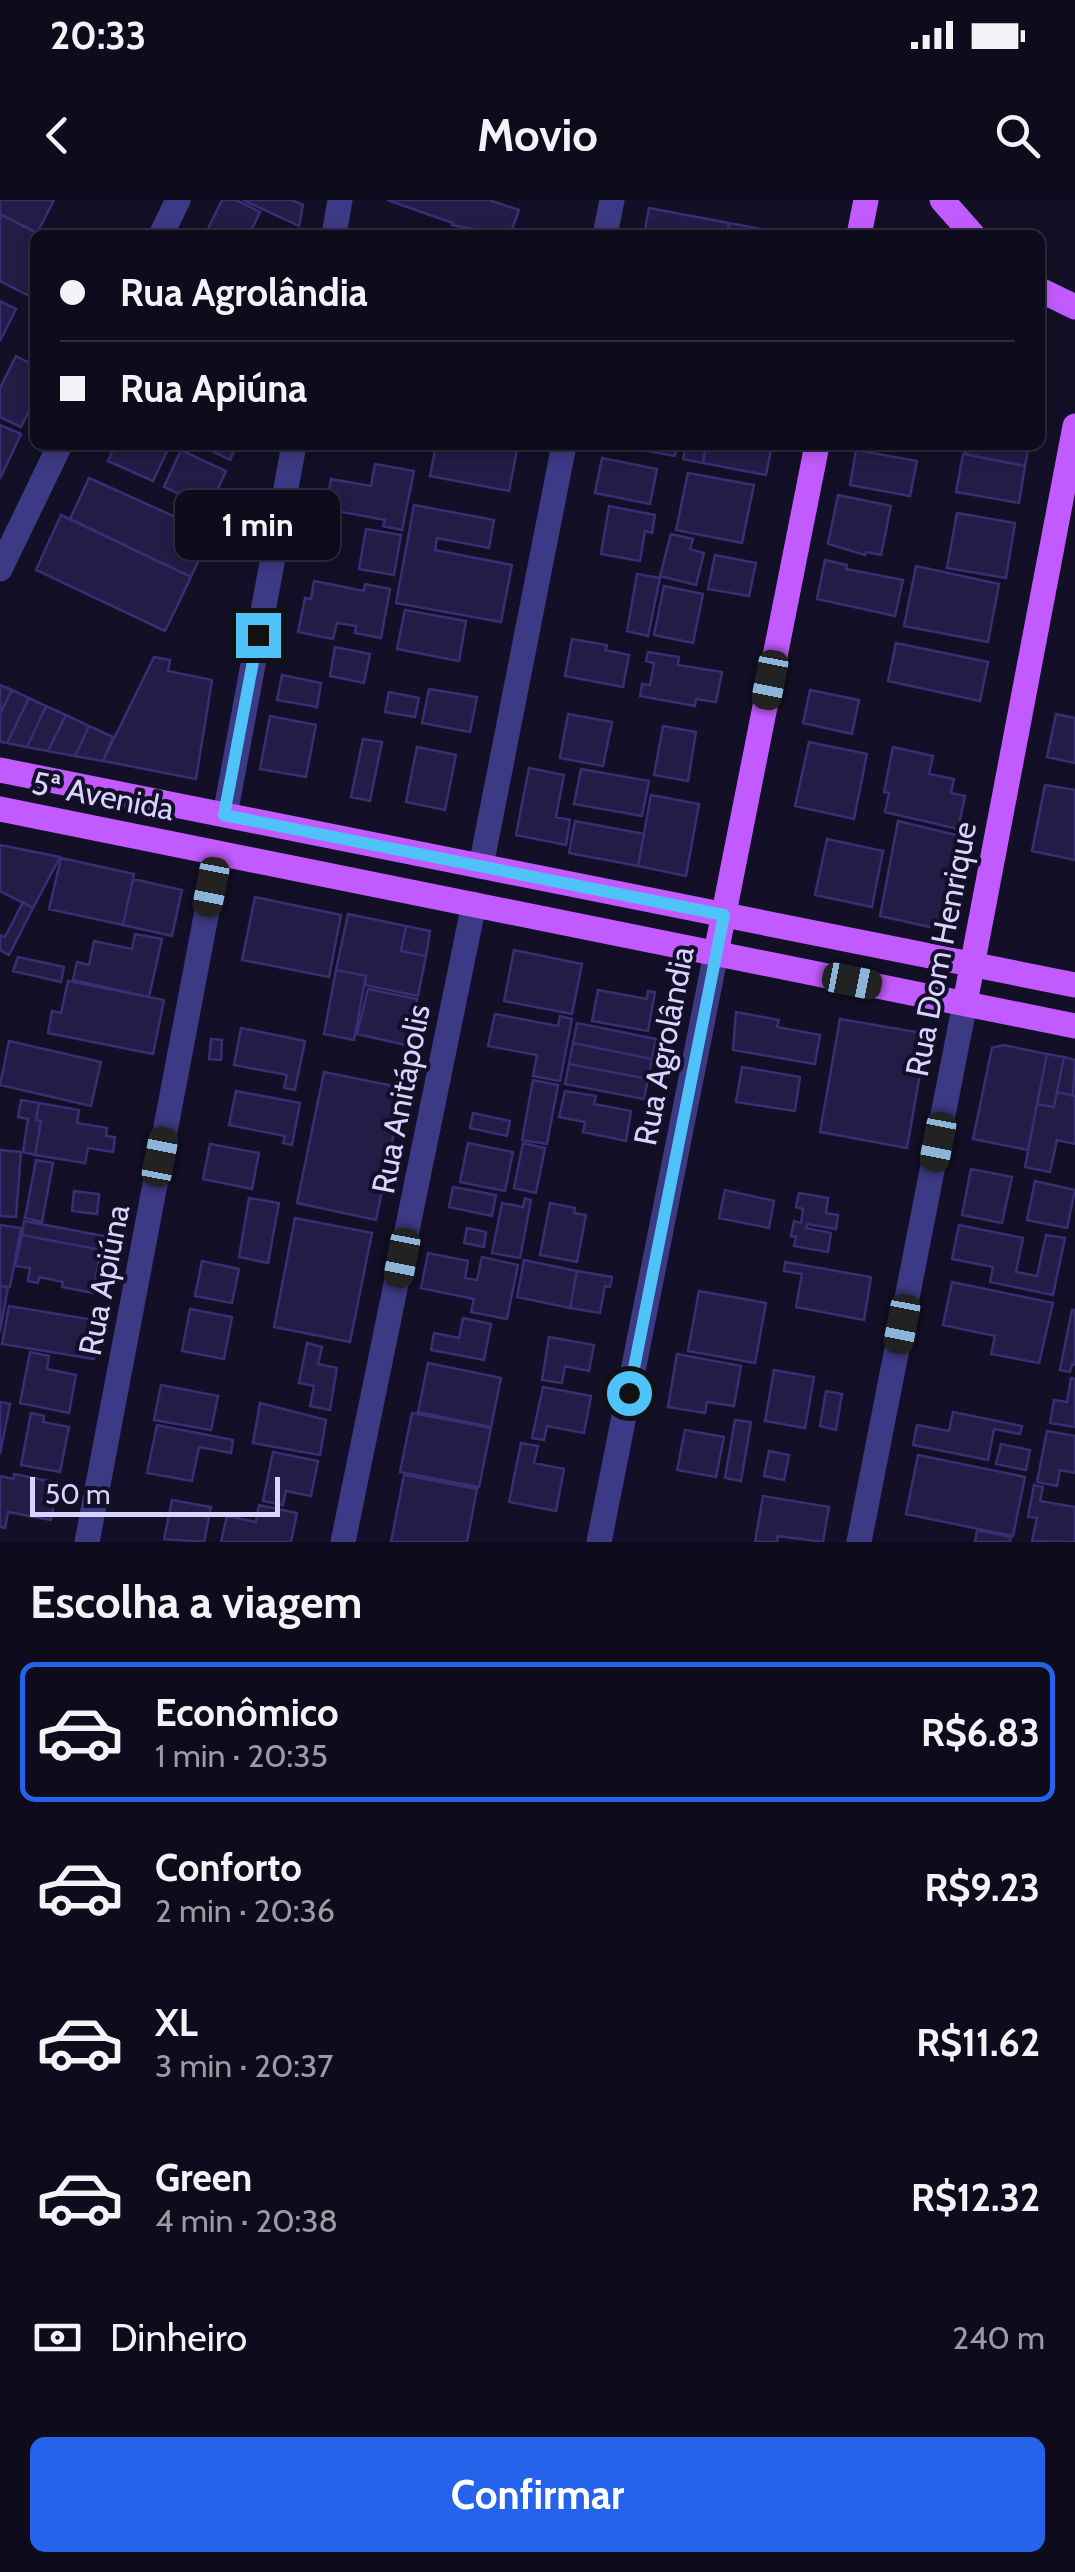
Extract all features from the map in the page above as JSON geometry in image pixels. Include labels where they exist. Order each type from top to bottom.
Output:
[{"type":"main road","points":[[860,230],[866,200]]},
{"type":"main road","points":[[942,200],[969,230]]},
{"type":"main road","points":[[1045,292],[1075,307]]},
{"type":"main road","name":"Rua Dom Henrique","points":[[965,1003],[1075,426]]},
{"type":"main road","name":"Rua Agrolândia","points":[[716,953],[816,450]]},
{"type":"main road","name":"5ª Avenida","points":[[0,770],[1075,985]]},
{"type":"main road","name":"5ª Avenida","points":[[0,809],[1075,1026]]},
{"type":"street","points":[[163,230],[178,200]]},
{"type":"street","points":[[335,230],[340,200]]},
{"type":"street","points":[[606,230],[612,200]]},
{"type":"street","points":[[0,569],[58,450]]},
{"type":"street","points":[[224,815],[293,450]]},
{"type":"street","points":[[481,866],[563,450]]},
{"type":"street","name":"Rua Apiúna","points":[[87,1542],[218,853]]},
{"type":"street","name":"Rua Anitápolis","points":[[344,1542],[474,904]]},
{"type":"street","name":"Rua Agrolândia","points":[[599,1542],[716,953]]},
{"type":"street","name":"Rua Dom Henrique","points":[[859,1542],[965,1003]]},
{"type":"building","points":[[0,200],[54,200],[39,230],[0,214]]},
{"type":"building","points":[[222,200],[236,200],[260,212],[251,230],[207,230]]},
{"type":"building","points":[[243,200],[292,200],[303,205],[299,226]]},
{"type":"building","points":[[387,200],[489,200],[519,210],[512,230],[478,230]]},
{"type":"building","points":[[649,208],[729,223],[728,230],[645,230]]},
{"type":"building","points":[[0,214],[32,230],[30,296],[0,281]]},
{"type":"building","points":[[729,223],[766,230],[728,230]]},
{"type":"building","points":[[0,301],[16,309],[0,341]]},
{"type":"building","points":[[16,356],[30,363],[30,408],[21,427],[0,417],[0,388]]},
{"type":"building","points":[[0,425],[21,434],[0,479]]},
{"type":"building","points":[[113,450],[168,450],[153,481],[108,461]]},
{"type":"building","points":[[181,450],[226,471],[209,508],[164,487]]},
{"type":"building","points":[[210,450],[235,450],[230,460]]},
{"type":"building","points":[[435,450],[517,450],[509,491],[430,476]]},
{"type":"building","points":[[642,450],[676,450],[675,456]]},
{"type":"building","points":[[685,450],[705,450],[703,463],[683,459]]},
{"type":"building","points":[[705,450],[771,450],[766,475],[703,463]]},
{"type":"building","points":[[856,450],[917,461],[910,496],[850,485]]},
{"type":"building","points":[[966,450],[1028,450],[1025,466],[965,454]]},
{"type":"building","points":[[963,454],[1025,466],[1019,503],[956,492]]},
{"type":"building","points":[[602,458],[657,469],[650,504],[595,493]]},
{"type":"building","points":[[375,464],[414,471],[402,530],[383,526],[385,520],[326,509],[331,479],[371,486]]},
{"type":"building","points":[[688,473],[754,485],[742,543],[676,530]]},
{"type":"building","points":[[89,478],[191,524],[195,515],[215,524],[191,577],[70,519]]},
{"type":"building","points":[[838,495],[891,506],[881,555],[865,555],[828,544]]},
{"type":"building","points":[[414,505],[494,520],[489,548],[437,538],[435,550],[512,565],[501,622],[396,603]]},
{"type":"building","points":[[609,506],[655,515],[652,533],[645,531],[640,561],[601,554]]},
{"type":"building","points":[[957,513],[1015,523],[1006,578],[947,568]]},
{"type":"building","points":[[61,515],[191,577],[165,631],[36,570]]},
{"type":"building","points":[[366,529],[401,535],[394,575],[359,569]]},
{"type":"building","points":[[671,534],[693,539],[690,549],[704,553],[696,585],[660,576]]},
{"type":"building","points":[[715,555],[756,563],[749,596],[708,589]]},
{"type":"building","points":[[825,560],[847,565],[846,569],[903,580],[895,616],[817,599]]},
{"type":"building","points":[[916,566],[999,584],[988,642],[904,626]]},
{"type":"building","points":[[637,574],[660,578],[648,636],[627,631]]},
{"type":"building","points":[[314,581],[364,591],[365,584],[390,589],[381,638],[355,633],[356,626],[337,623],[333,639],[298,632],[305,598],[311,599]]},
{"type":"building","points":[[664,586],[703,594],[693,643],[654,635]]},
{"type":"building","points":[[405,610],[466,621],[459,661],[397,649]]},
{"type":"building","points":[[572,639],[607,645],[606,650],[629,655],[623,687],[565,676]]},
{"type":"building","points":[[896,643],[988,662],[980,701],[888,681]]},
{"type":"building","points":[[335,647],[370,654],[364,683],[330,676]]},
{"type":"building","points":[[648,652],[679,657],[678,665],[722,672],[716,702],[696,699],[695,706],[640,696],[642,684],[650,685],[654,663],[646,661]]},
{"type":"building","points":[[154,657],[170,660],[168,671],[212,680],[196,779],[103,761]]},
{"type":"building","points":[[282,675],[321,683],[317,707],[277,700]]},
{"type":"building","points":[[0,685],[12,690],[0,714]]},
{"type":"building","points":[[429,689],[477,697],[470,732],[422,723]]},
{"type":"building","points":[[12,690],[29,698],[7,743],[0,742],[0,714]]},
{"type":"building","points":[[810,690],[859,700],[852,734],[803,723]]},
{"type":"building","points":[[389,692],[419,698],[415,717],[385,712]]},
{"type":"building","points":[[29,698],[46,706],[27,747],[7,743]]},
{"type":"building","points":[[46,706],[66,715],[48,751],[27,747]]},
{"type":"building","points":[[568,714],[612,722],[603,766],[560,758]]},
{"type":"building","points":[[1056,714],[1075,718],[1075,763],[1047,757]]},
{"type":"building","points":[[66,715],[89,726],[75,756],[48,751]]},
{"type":"building","points":[[270,716],[316,725],[306,777],[260,769]]},
{"type":"building","points":[[89,726],[113,737],[103,761],[75,756]]},
{"type":"building","points":[[663,726],[696,732],[688,781],[654,775]]},
{"type":"building","points":[[363,739],[382,742],[370,801],[351,797]]},
{"type":"building","points":[[809,742],[867,754],[854,819],[795,806]]},
{"type":"building","points":[[417,747],[456,755],[445,810],[406,802]]},
{"type":"building","points":[[893,747],[933,756],[929,774],[954,779],[951,793],[965,796],[958,829],[885,812],[889,793],[884,792]]},
{"type":"building","points":[[529,768],[564,775],[556,817],[570,820],[566,845],[516,835]]},
{"type":"building","points":[[581,769],[649,781],[642,816],[574,804]]},
{"type":"building","points":[[1045,785],[1075,790],[1075,860],[1032,851]]},
{"type":"building","points":[[651,795],[699,804],[686,876],[638,866]]},
{"type":"building","points":[[575,821],[644,834],[638,866],[569,853]]},
{"type":"building","points":[[898,821],[956,835],[939,929],[880,916]]},
{"type":"building","points":[[827,839],[883,851],[872,907],[815,895]]},
{"type":"building","points":[[0,845],[60,857],[33,908],[0,891]]},
{"type":"building","points":[[61,858],[134,874],[123,925],[49,909]]},
{"type":"building","points":[[133,879],[182,890],[172,936],[123,925]]},
{"type":"building","points":[[255,897],[341,915],[329,977],[242,960]]},
{"type":"building","points":[[23,902],[33,908],[9,955],[0,950],[0,935],[5,937]]},
{"type":"building","points":[[348,914],[406,926],[401,951],[426,956],[418,996],[365,985],[366,976],[336,970]]},
{"type":"building","points":[[406,926],[430,931],[426,956],[401,951]]},
{"type":"building","points":[[135,934],[162,939],[149,997],[73,980],[77,962],[89,965],[94,941],[132,949]]},
{"type":"building","points":[[514,950],[582,964],[572,1014],[504,1001]]},
{"type":"building","points":[[18,957],[64,967],[61,982],[13,971]]},
{"type":"building","points":[[336,970],[366,976],[354,1040],[324,1034]]},
{"type":"building","points":[[68,981],[164,1000],[153,1054],[48,1033],[52,1011],[61,1013]]},
{"type":"building","points":[[368,989],[417,999],[406,1045],[357,1034]]},
{"type":"building","points":[[598,990],[647,999],[648,991],[655,992],[648,1031],[592,1021]]},
{"type":"building","points":[[736,1012],[779,1020],[777,1027],[820,1035],[815,1064],[733,1050]]},
{"type":"building","points":[[495,1014],[558,1026],[560,1016],[572,1019],[560,1081],[533,1076],[537,1055],[488,1046]]},
{"type":"building","points":[[840,1019],[916,1032],[925,1045],[907,1148],[820,1132]]},
{"type":"building","points":[[577,1023],[656,1039],[652,1059],[573,1043]]},
{"type":"building","points":[[241,1028],[305,1041],[295,1090],[284,1088],[287,1075],[234,1065]]},
{"type":"building","points":[[211,1039],[222,1040],[221,1060],[209,1059]]},
{"type":"building","points":[[9,1041],[101,1062],[91,1106],[0,1085]]},
{"type":"building","points":[[573,1043],[652,1059],[648,1079],[569,1064]]},
{"type":"building","points":[[1003,1045],[1047,1054],[1028,1150],[973,1139],[992,1048]]},
{"type":"building","points":[[1047,1054],[1064,1057],[1054,1107],[1037,1104]]},
{"type":"building","points":[[1064,1057],[1075,1060],[1073,1096],[1057,1092]]},
{"type":"building","points":[[569,1064],[648,1079],[644,1099],[565,1084]]},
{"type":"building","points":[[742,1067],[800,1077],[795,1111],[736,1102]]},
{"type":"building","points":[[324,1072],[403,1088],[376,1220],[297,1203]]},
{"type":"building","points":[[533,1080],[558,1085],[547,1144],[522,1140]]},
{"type":"building","points":[[236,1091],[300,1103],[292,1145],[283,1143],[285,1136],[229,1125]]},
{"type":"building","points":[[565,1091],[596,1096],[594,1104],[631,1111],[626,1141],[583,1132],[585,1122],[559,1117]]},
{"type":"building","points":[[1057,1092],[1075,1096],[1075,1144],[1057,1140],[1050,1172],[1025,1167],[1037,1104],[1054,1107]]},
{"type":"building","points":[[21,1100],[39,1103],[36,1120],[41,1121],[35,1155],[23,1152],[28,1119],[18,1117]]},
{"type":"building","points":[[39,1103],[79,1110],[77,1123],[107,1128],[106,1136],[115,1137],[113,1152],[88,1148],[85,1163],[35,1155],[41,1121],[36,1120]]},
{"type":"building","points":[[473,1113],[510,1121],[507,1136],[470,1128]]},
{"type":"building","points":[[468,1143],[513,1152],[505,1191],[460,1182]]},
{"type":"building","points":[[523,1143],[545,1148],[536,1193],[514,1188]]},
{"type":"building","points":[[210,1144],[259,1153],[252,1189],[203,1179]]},
{"type":"building","points":[[0,1150],[21,1152],[16,1217],[0,1216]]},
{"type":"building","points":[[36,1160],[53,1163],[42,1222],[25,1218]]},
{"type":"building","points":[[971,1169],[1012,1177],[1002,1223],[962,1215]]},
{"type":"building","points":[[1035,1181],[1075,1190],[1067,1228],[1027,1220]]},
{"type":"building","points":[[453,1187],[496,1195],[492,1216],[449,1207]]},
{"type":"building","points":[[725,1190],[774,1201],[769,1228],[719,1218]]},
{"type":"building","points":[[74,1191],[99,1194],[97,1214],[72,1211]]},
{"type":"building","points":[[799,1193],[828,1198],[826,1213],[838,1215],[836,1229],[807,1224],[806,1228],[831,1233],[828,1252],[794,1246],[794,1221],[801,1223],[803,1209],[796,1207]]},
{"type":"building","points":[[249,1198],[279,1203],[268,1263],[239,1257]]},
{"type":"building","points":[[525,1198],[531,1200],[520,1258],[492,1253],[502,1203],[523,1207]]},
{"type":"building","points":[[550,1203],[575,1208],[574,1213],[586,1215],[577,1262],[540,1255]]},
{"type":"building","points":[[295,1218],[372,1233],[350,1342],[274,1327]]},
{"type":"building","points":[[24,1221],[104,1236],[101,1250],[22,1235]]},
{"type":"building","points":[[0,1225],[21,1228],[10,1287],[0,1286]]},
{"type":"building","points":[[959,1225],[1023,1238],[1016,1272],[1037,1276],[1046,1235],[1065,1238],[1053,1295],[990,1282],[993,1267],[952,1259]]},
{"type":"building","points":[[467,1228],[486,1232],[484,1247],[464,1243]]},
{"type":"building","points":[[22,1235],[101,1250],[93,1293],[62,1287],[63,1282],[39,1277],[38,1283],[28,1281],[30,1268],[15,1266]]},
{"type":"building","points":[[428,1253],[468,1261],[465,1278],[477,1280],[482,1257],[518,1265],[507,1319],[471,1312],[474,1299],[421,1288]]},
{"type":"building","points":[[524,1260],[577,1271],[570,1308],[517,1297]]},
{"type":"building","points":[[202,1261],[239,1269],[232,1303],[195,1296]]},
{"type":"building","points":[[785,1262],[871,1277],[864,1320],[796,1307],[802,1274],[784,1271]]},
{"type":"building","points":[[577,1271],[612,1277],[610,1287],[605,1286],[600,1313],[570,1308]]},
{"type":"building","points":[[952,1282],[1053,1303],[1039,1363],[991,1354],[995,1336],[943,1325]]},
{"type":"building","points":[[0,1286],[8,1287],[0,1332]]},
{"type":"building","points":[[699,1291],[766,1303],[755,1363],[688,1351]]},
{"type":"building","points":[[9,1306],[100,1321],[94,1359],[2,1344]]},
{"type":"building","points":[[190,1309],[232,1317],[224,1359],[182,1351]]},
{"type":"building","points":[[1072,1310],[1075,1365],[1072,1364],[1070,1372],[1060,1370]]},
{"type":"building","points":[[463,1318],[491,1324],[484,1360],[431,1350],[434,1333],[459,1338]]},
{"type":"building","points":[[549,1337],[594,1345],[589,1371],[565,1366],[562,1383],[542,1380]]},
{"type":"building","points":[[307,1343],[322,1347],[318,1364],[337,1368],[330,1410],[310,1406],[314,1386],[299,1383]]},
{"type":"building","points":[[30,1352],[49,1356],[47,1369],[76,1375],[69,1413],[20,1403]]},
{"type":"building","points":[[677,1354],[741,1366],[734,1406],[707,1402],[705,1413],[668,1407]]},
{"type":"building","points":[[428,1363],[501,1378],[491,1427],[418,1412]]},
{"type":"building","points":[[774,1370],[814,1377],[805,1428],[765,1421]]},
{"type":"building","points":[[1071,1378],[1075,1379],[1075,1427],[1050,1423],[1054,1400],[1067,1402]]},
{"type":"building","points":[[161,1385],[218,1396],[211,1430],[154,1420]]},
{"type":"building","points":[[543,1387],[591,1396],[584,1433],[547,1426],[544,1440],[532,1438]]},
{"type":"building","points":[[826,1391],[842,1394],[836,1430],[820,1426]]},
{"type":"building","points":[[0,1402],[10,1404],[0,1454]]},
{"type":"building","points":[[260,1403],[326,1420],[320,1455],[253,1443]]},
{"type":"building","points":[[953,1412],[1022,1426],[1020,1434],[994,1429],[988,1460],[913,1445],[917,1425],[949,1431]]},
{"type":"building","points":[[31,1413],[44,1416],[43,1422],[69,1427],[60,1472],[21,1465]]},
{"type":"building","points":[[412,1413],[491,1428],[479,1487],[400,1472]]},
{"type":"building","points":[[735,1420],[751,1422],[741,1481],[725,1478]]},
{"type":"building","points":[[157,1425],[233,1440],[231,1453],[199,1447],[192,1481],[147,1473]]},
{"type":"building","points":[[685,1430],[724,1437],[716,1477],[677,1470]]},
{"type":"building","points":[[1047,1431],[1075,1436],[1075,1473],[1060,1470],[1057,1486],[1037,1482]]},
{"type":"building","points":[[521,1443],[538,1446],[534,1463],[564,1469],[556,1511],[509,1502]]},
{"type":"building","points":[[1001,1444],[1030,1450],[1026,1470],[996,1464]]},
{"type":"building","points":[[769,1451],[789,1455],[784,1480],[764,1476]]},
{"type":"building","points":[[273,1452],[318,1461],[311,1496],[286,1491],[283,1505],[263,1501]]},
{"type":"building","points":[[918,1455],[1025,1477],[1013,1536],[906,1514]]},
{"type":"building","points":[[14,1474],[58,1483],[51,1520],[8,1512],[5,1528],[0,1527],[0,1476],[13,1479]]},
{"type":"building","points":[[404,1475],[477,1489],[467,1542],[391,1542]]},
{"type":"building","points":[[1034,1485],[1043,1487],[1040,1501],[1075,1507],[1075,1542],[1032,1541],[1037,1518],[1028,1517]]},
{"type":"building","points":[[763,1496],[829,1507],[823,1542],[778,1536],[777,1542],[755,1542]]},
{"type":"building","points":[[172,1500],[211,1507],[204,1542],[164,1539]]},
{"type":"building","points":[[259,1505],[297,1513],[291,1542],[221,1542],[227,1516],[256,1522]]},
{"type":"building","points":[[977,1530],[1011,1537],[1010,1542],[975,1542]]},
{"type":"route","points":[[258,635],[224,815],[724,915],[629,1393]]}]
